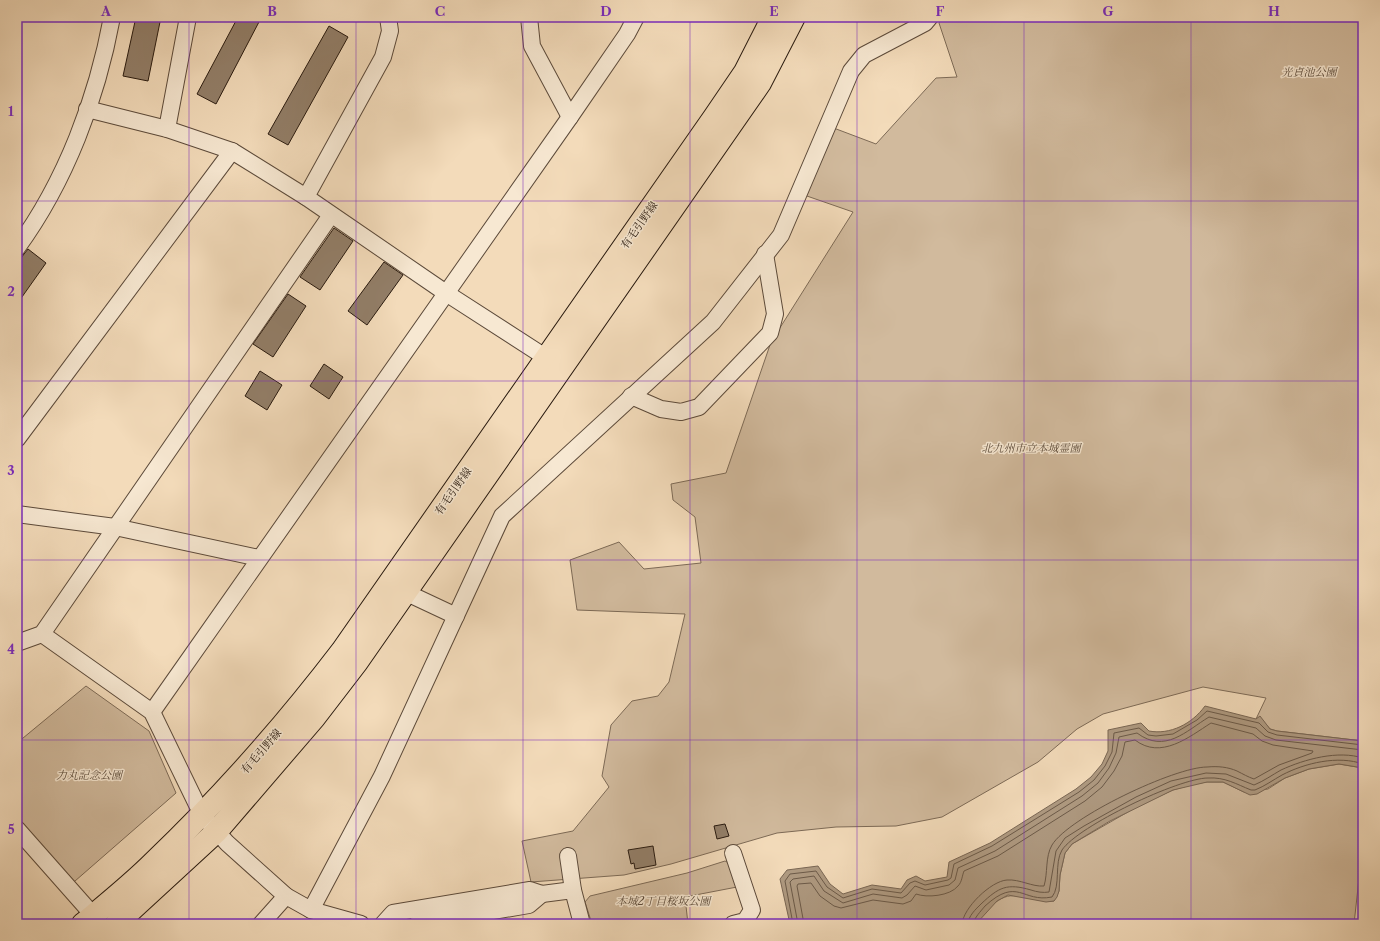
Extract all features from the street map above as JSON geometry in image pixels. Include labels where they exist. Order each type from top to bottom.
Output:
[{"type":"main road","name":"有毛引野線","points":[[554,363],[745,72],[774,17]]},
{"type":"main road","name":"有毛引野線","points":[[116,924],[216,832],[314,718],[398,587],[554,363],[760,83],[794,17]]},
{"type":"main road","name":"有毛引野線","points":[[88,920],[154,863],[251,764],[297,710],[342,651],[398,587]]},
{"type":"street","points":[[19,241],[47,201],[71,153],[87,109],[106,46],[112,17]]},
{"type":"street","points":[[167,129],[188,17]]},
{"type":"street","points":[[306,197],[383,57],[390,30],[388,17]]},
{"type":"street","points":[[529,17],[532,46],[570,117]]},
{"type":"street","points":[[152,712],[570,117],[627,34],[636,17]]},
{"type":"street","points":[[311,910],[382,776],[502,516],[713,322],[781,235],[851,71],[864,55],[925,24],[930,17]]},
{"type":"street","points":[[87,109],[167,129],[232,151],[306,197],[446,293],[554,363]]},
{"type":"street","points":[[17,439],[232,151]]},
{"type":"street","points":[[17,643],[42,634],[331,215]]},
{"type":"street","points":[[631,396],[661,409],[681,412],[699,407],[770,333],[775,314],[765,254]]},
{"type":"street","points":[[17,514],[115,527],[259,558]]},
{"type":"street","points":[[398,587],[456,616]]},
{"type":"street","points":[[42,634],[152,712],[202,815],[216,832],[286,896],[311,910],[360,924]]},
{"type":"street","points":[[17,829],[88,920]]},
{"type":"street","points":[[733,853],[752,910],[745,921],[733,924]]},
{"type":"street","points":[[568,856],[573,890],[582,924]]},
{"type":"street","points":[[383,924],[393,913],[530,890],[542,894],[573,890]]},
{"type":"street","points":[[417,924],[529,905],[542,894]]},
{"type":"street","points":[[261,924],[286,896]]},
{"type":"green space","name":"北九州市立本城霊園","points":[[943,17],[1363,17],[1363,741],[1270,729],[1260,717],[1256,719],[1266,698],[1203,687],[1103,714],[1077,729],[1038,762],[942,817],[896,826],[836,827],[777,833],[671,864],[624,875],[531,882],[522,841],[573,831],[609,787],[602,776],[611,725],[632,701],[658,696],[669,682],[685,614],[577,610],[570,560],[619,542],[644,569],[701,563],[695,517],[673,500],[671,484],[726,473],[771,342],[853,212],[804,195],[831,127],[876,144],[936,78],[957,77],[939,23]]},
{"type":"green space","name":"力丸記念公園","points":[[86,686],[149,731],[176,793],[67,888],[17,825],[17,743]]},
{"type":"green space","points":[[1339,764],[1363,768],[1363,842],[1354,924],[976,924],[994,904],[1004,897],[1017,896],[1044,901],[1054,901],[1059,891],[1060,875],[1065,853],[1072,844],[1140,805],[1173,790],[1207,782],[1223,782],[1244,792],[1268,789],[1285,778],[1309,769]]},
{"type":"green space","name":"本城2丁目桜坂公園","points":[[725,861],[729,863],[737,887],[685,897],[688,924],[592,924],[585,902],[590,896],[687,873]]},
{"type":"water","points":[[1205,706],[1256,719],[1260,716],[1270,729],[1277,731],[1363,741],[1363,768],[1339,764],[1309,769],[1285,778],[1257,794],[1250,795],[1223,782],[1207,782],[1173,790],[1110,821],[1072,844],[1065,853],[1060,875],[1059,891],[1054,901],[1046,902],[1008,895],[997,901],[976,924],[790,924],[780,879],[787,870],[818,866],[830,884],[843,894],[872,885],[901,889],[907,880],[916,876],[925,881],[947,877],[949,862],[990,843],[1076,789],[1091,777],[1102,764],[1108,751],[1108,730],[1141,723],[1149,731],[1157,732],[1173,730],[1194,718]]},
{"type":"building","points":[[136,17],[161,17],[148,81],[123,76]]},
{"type":"building","points":[[238,17],[254,17],[260,20],[216,104],[197,94]]},
{"type":"building","points":[[329,26],[348,37],[288,145],[268,134]]},
{"type":"building","points":[[334,228],[353,241],[320,290],[300,277]]},
{"type":"building","points":[[28,249],[46,263],[17,304],[17,263]]},
{"type":"building","points":[[384,262],[403,275],[367,325],[348,311]]},
{"type":"building","points":[[288,294],[306,306],[273,357],[253,344]]},
{"type":"building","points":[[324,364],[343,377],[329,399],[310,386]]},
{"type":"building","points":[[260,371],[282,385],[267,410],[245,396]]},
{"type":"building","points":[[725,824],[729,836],[717,839],[714,826]]},
{"type":"building","points":[[653,846],[656,865],[635,869],[634,863],[631,864],[628,850]]},
{"type":"park label","name":"光貞池公園","points":[[1309,72]]}]
